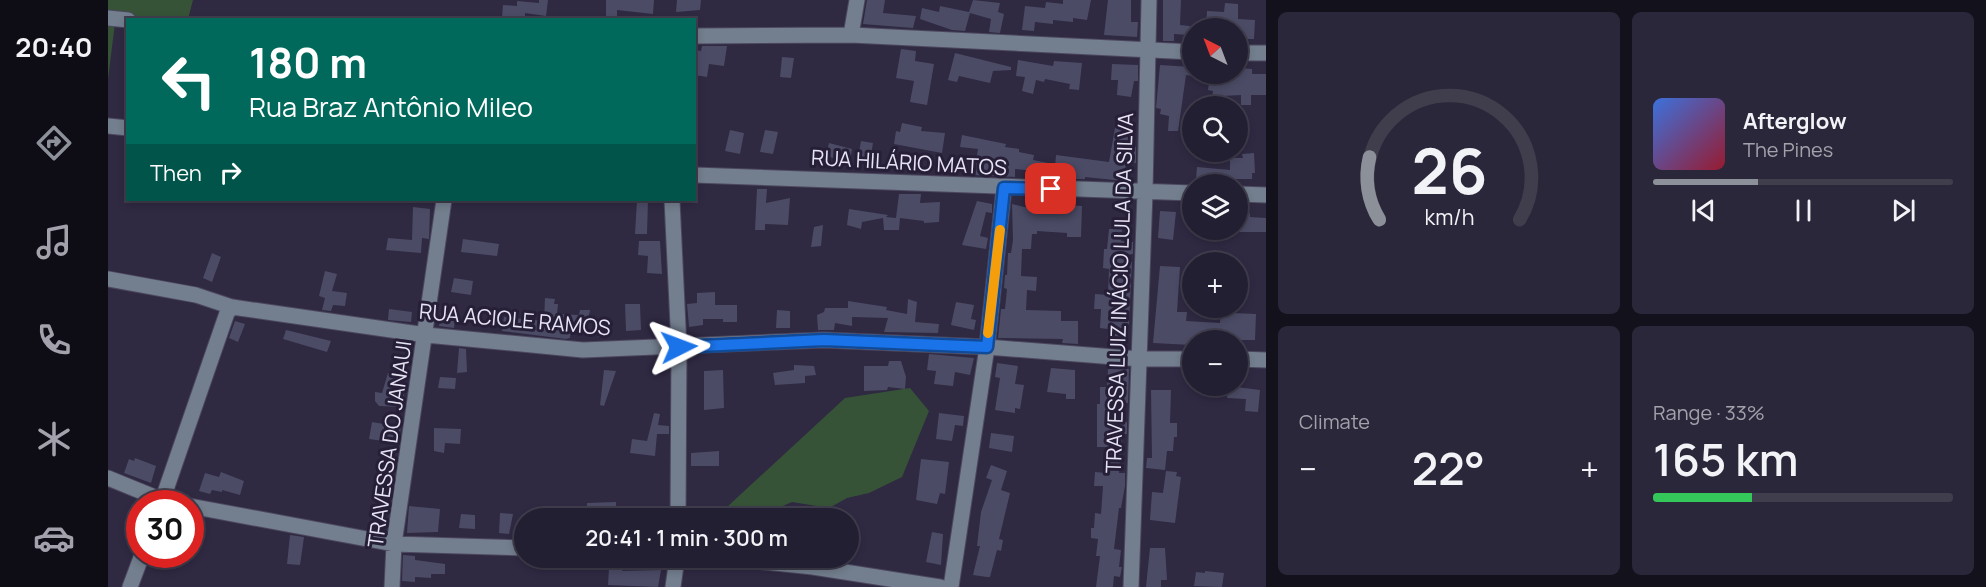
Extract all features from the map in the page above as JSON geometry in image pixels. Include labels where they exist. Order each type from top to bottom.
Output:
[{"type":"street","points":[[851,35],[857,0]]},
{"type":"street","name":"TRAVESSA LUIZ INÁCIO LULA DA SILVA","points":[[1131,587],[1140,359],[1149,0]]},
{"type":"street","points":[[108,18],[126,20]]},
{"type":"street","points":[[696,36],[851,35],[1182,52]]},
{"type":"street","points":[[1248,53],[1266,53]]},
{"type":"street","points":[[108,126],[126,128]]},
{"type":"street","name":"RUA HILÁRIO MATOS","points":[[696,174],[1004,188],[1182,193]]},
{"type":"street","points":[[951,587],[987,347],[1004,188]]},
{"type":"street","points":[[1248,194],[1266,195]]},
{"type":"street","name":"TRAVESSA DO JANAUI","points":[[392,587],[394,544],[444,201]]},
{"type":"street","points":[[672,201],[679,347],[678,508]]},
{"type":"street","name":"RUA ACIOLE RAMOS","points":[[108,279],[196,294],[232,307],[426,335],[583,350],[824,340],[987,347],[1140,359],[1182,359]]},
{"type":"street","points":[[166,490],[227,314],[232,307]]},
{"type":"street","points":[[1248,359],[1266,360]]},
{"type":"street","points":[[108,478],[135,490]]},
{"type":"street","points":[[204,509],[394,544],[514,548]]},
{"type":"street","points":[[130,587],[137,568]]},
{"type":"street","points":[[673,587],[676,568]]},
{"type":"street","points":[[819,568],[940,587]]},
{"type":"green space","points":[[108,0],[193,0],[188,18],[126,18],[126,20],[115,23],[108,79]]},
{"type":"green space","points":[[910,388],[929,411],[902,477],[869,493],[847,498],[829,508],[792,502],[778,508],[726,508],[845,398]]},
{"type":"building","points":[[539,0],[548,0],[546,16],[525,13],[525,17],[502,17],[503,5],[517,6],[517,1],[539,3]]},
{"type":"building","points":[[606,0],[654,0],[653,14],[617,10],[617,18],[606,18]]},
{"type":"building","points":[[677,0],[701,0],[700,10],[676,12]]},
{"type":"building","points":[[867,0],[885,0],[883,13],[916,16],[913,28],[863,24]]},
{"type":"building","points":[[973,0],[1000,3],[998,12],[1004,14],[1000,33],[989,32],[991,19],[970,13],[965,31],[952,30],[920,19],[922,8],[939,12],[940,6],[969,12]]},
{"type":"building","points":[[1063,0],[1091,0],[1087,20],[1073,18],[1073,22],[1053,20],[1053,24],[1035,22],[1034,31],[1022,30],[1025,6],[1045,8],[1046,2],[1063,4]]},
{"type":"building","points":[[1108,0],[1131,0],[1131,22],[1138,22],[1137,37],[1104,35]]},
{"type":"building","points":[[1163,0],[1181,0],[1182,35],[1174,34],[1174,41],[1163,41]]},
{"type":"building","points":[[1225,3],[1238,4],[1238,18],[1207,18],[1207,11],[1224,12]]},
{"type":"building","points":[[1248,20],[1255,20],[1254,39],[1248,39]]},
{"type":"building","points":[[702,46],[727,46],[724,66],[709,64],[707,77],[696,75],[696,50],[701,51]]},
{"type":"building","points":[[901,49],[916,51],[915,61],[934,64],[927,105],[910,102],[914,81],[896,78]]},
{"type":"building","points":[[955,53],[1011,67],[1011,70],[993,71],[990,83],[959,76],[957,82],[948,80]]},
{"type":"building","points":[[782,57],[794,58],[791,78],[780,77]]},
{"type":"building","points":[[1018,60],[1053,66],[1054,61],[1082,63],[1079,90],[1069,89],[1070,84],[1045,79],[1044,82],[1036,80],[1033,94],[1022,91],[1025,77],[1016,76]]},
{"type":"building","points":[[1112,64],[1138,65],[1138,81],[1134,81],[1131,97],[1117,95],[1118,80],[1111,80]]},
{"type":"building","points":[[1160,65],[1182,66],[1182,84],[1185,84],[1178,131],[1168,131],[1169,116],[1160,114],[1161,109],[1156,108]]},
{"type":"building","points":[[1248,69],[1252,69],[1252,74],[1266,74],[1266,95],[1251,95],[1251,105],[1248,105],[1248,96],[1212,96],[1213,91],[1208,90],[1209,84],[1248,84]]},
{"type":"building","points":[[1117,117],[1131,118],[1128,147],[1136,147],[1136,163],[1126,163],[1124,181],[1085,177],[1085,179],[1071,179],[1071,169],[1055,167],[1056,155],[1109,162]]},
{"type":"building","points":[[902,123],[922,127],[921,131],[945,133],[942,153],[894,144],[896,131],[900,132]]},
{"type":"building","points":[[730,130],[744,133],[740,154],[725,151]]},
{"type":"building","points":[[765,130],[778,132],[773,154],[760,152]]},
{"type":"building","points":[[962,135],[1006,144],[1005,147],[1034,155],[1033,160],[1053,164],[1052,173],[1015,169],[1015,177],[974,175],[978,149],[960,147]]},
{"type":"building","points":[[861,141],[873,143],[870,160],[858,158]]},
{"type":"building","points":[[829,143],[852,149],[849,167],[840,165],[841,160],[826,156]]},
{"type":"building","points":[[1254,153],[1255,173],[1252,173],[1252,179],[1248,179],[1248,174],[1196,174],[1197,167],[1230,170],[1230,162],[1248,162],[1248,154]]},
{"type":"building","points":[[757,189],[767,189],[766,203],[790,198],[788,225],[765,224],[765,230],[755,230]]},
{"type":"building","points":[[899,194],[921,194],[920,203],[940,202],[939,222],[924,223],[924,221],[900,218],[899,230],[884,230],[883,218],[862,222],[861,229],[847,225],[849,209],[896,218]]},
{"type":"building","points":[[637,201],[648,201],[647,234],[635,234]]},
{"type":"building","points":[[977,201],[992,204],[992,213],[986,212],[980,236],[988,238],[986,249],[962,245]]},
{"type":"building","points":[[1033,203],[1082,206],[1081,237],[1067,237],[1067,233],[1037,231],[1037,234],[1032,234],[1031,249],[1022,249],[1021,276],[1037,277],[1036,291],[1027,290],[1026,310],[1061,311],[1061,321],[1078,321],[1078,344],[1062,343],[1063,339],[998,338],[1001,309],[1005,309],[1007,289],[1004,288],[1008,253],[1011,253],[1013,240],[1012,204],[1033,209]]},
{"type":"building","points":[[413,207],[430,209],[429,239],[422,238],[421,253],[386,250],[388,238],[412,240]]},
{"type":"building","points":[[1160,211],[1176,212],[1173,240],[1158,238]]},
{"type":"building","points":[[1248,213],[1250,217],[1266,218],[1266,232],[1248,232]]},
{"type":"building","points":[[823,225],[821,246],[811,247],[814,227]]},
{"type":"building","points":[[1109,229],[1122,229],[1121,241],[1133,242],[1133,254],[1125,255],[1125,261],[1132,262],[1128,342],[1107,341],[1108,329],[1100,328],[1101,309],[1094,309],[1095,294],[1108,295],[1109,269],[1103,268],[1104,249],[1107,249]]},
{"type":"building","points":[[463,239],[499,244],[497,256],[461,252]]},
{"type":"building","points":[[639,241],[660,241],[662,274],[647,273],[648,256],[638,255]]},
{"type":"building","points":[[212,253],[221,257],[212,282],[203,278]]},
{"type":"building","points":[[1160,266],[1180,267],[1177,312],[1182,312],[1182,318],[1186,318],[1186,321],[1220,323],[1220,318],[1248,318],[1248,314],[1256,314],[1255,340],[1248,340],[1248,330],[1182,330],[1182,345],[1153,343]]},
{"type":"building","points":[[325,271],[337,274],[332,291],[347,293],[345,306],[333,305],[331,311],[322,310],[325,298],[319,296]]},
{"type":"building","points":[[454,278],[473,281],[471,295],[451,292]]},
{"type":"building","points":[[715,292],[715,305],[737,305],[737,322],[703,319],[703,325],[689,327],[687,304],[697,303],[697,293]]},
{"type":"building","points":[[545,298],[555,299],[554,304],[558,304],[557,314],[579,315],[580,310],[590,310],[587,325],[572,323],[570,338],[566,339],[502,331],[504,317],[544,321]]},
{"type":"building","points":[[908,299],[917,302],[915,322],[939,324],[938,333],[884,332],[888,318],[852,317],[852,326],[835,323],[834,330],[818,330],[817,315],[824,312],[825,308],[848,308],[848,301],[887,307],[886,310],[907,314]]},
{"type":"building","points":[[956,302],[974,305],[971,319],[976,320],[974,330],[951,325]]},
{"type":"building","points":[[625,304],[640,304],[641,330],[626,331]]},
{"type":"building","points":[[389,309],[412,312],[411,322],[388,320]]},
{"type":"building","points":[[777,310],[790,311],[790,328],[776,328]]},
{"type":"building","points":[[441,312],[456,314],[454,328],[439,326]]},
{"type":"building","points":[[599,319],[610,319],[609,337],[598,337]]},
{"type":"building","points":[[235,321],[245,324],[238,342],[229,338]]},
{"type":"building","points":[[286,330],[331,341],[327,352],[283,339]]},
{"type":"building","points":[[459,348],[466,349],[467,372],[457,373]]},
{"type":"building","points":[[929,354],[974,358],[970,375],[955,372],[953,386],[934,384],[936,371],[927,370]]},
{"type":"building","points":[[889,361],[901,361],[906,377],[905,389],[888,387],[887,390],[864,391],[864,366],[888,366]]},
{"type":"building","points":[[997,363],[1018,366],[1015,384],[1024,385],[1020,409],[1015,408],[1015,413],[995,410],[1000,378],[995,377]]},
{"type":"building","points":[[794,365],[814,366],[816,375],[805,376],[805,383],[775,385],[773,373],[794,370]]},
{"type":"building","points":[[1051,368],[1075,370],[1075,399],[1066,399],[1066,394],[1047,392]]},
{"type":"building","points":[[1108,369],[1129,369],[1128,403],[1125,403],[1124,422],[1127,422],[1127,434],[1122,434],[1119,473],[1125,473],[1125,486],[1121,508],[1119,508],[1114,549],[1121,550],[1119,567],[1122,567],[1120,577],[1114,576],[1113,587],[1096,587],[1100,556],[1096,556],[1098,539],[1091,538],[1091,528],[1094,528],[1095,513],[1101,514],[1103,486],[1094,486],[1095,472],[1106,473],[1108,447],[1097,447],[1097,404],[1100,404],[1100,387],[1107,387]]},
{"type":"building","points":[[604,370],[616,371],[604,406],[600,405]]},
{"type":"building","points":[[723,370],[724,408],[704,410],[704,371]]},
{"type":"building","points":[[388,373],[401,376],[397,394],[404,394],[403,407],[379,406],[375,401],[375,392],[382,393]]},
{"type":"building","points":[[440,377],[456,378],[455,389],[438,388]]},
{"type":"building","points":[[1248,388],[1260,390],[1258,412],[1245,411],[1246,399],[1227,398],[1227,396],[1248,396]]},
{"type":"building","points":[[1151,390],[1171,390],[1170,423],[1177,423],[1177,437],[1174,437],[1173,451],[1167,451],[1165,470],[1146,468],[1147,458],[1152,458]]},
{"type":"building","points":[[654,413],[660,414],[658,425],[669,426],[669,434],[657,434],[655,456],[630,453],[632,439],[647,441]]},
{"type":"building","points":[[939,413],[964,416],[963,426],[955,425],[952,441],[936,439]]},
{"type":"building","points":[[372,422],[401,427],[398,443],[369,439]]},
{"type":"building","points":[[434,428],[461,429],[460,444],[445,443],[444,453],[434,451]]},
{"type":"building","points":[[991,433],[1014,436],[1012,452],[989,448]]},
{"type":"building","points":[[719,451],[719,466],[691,466],[691,453]]},
{"type":"building","points":[[135,458],[156,466],[151,483],[124,473],[129,459],[134,461]]},
{"type":"building","points":[[921,459],[949,462],[945,494],[940,493],[937,504],[916,500]]},
{"type":"building","points":[[377,461],[396,461],[392,491],[386,491],[386,470],[377,470]]},
{"type":"building","points":[[991,465],[1007,471],[1001,490],[1010,493],[999,539],[1003,540],[1001,551],[997,550],[990,577],[987,577],[973,575],[980,546],[977,546],[981,512],[992,480],[986,478]]},
{"type":"building","points":[[1166,471],[1177,472],[1176,476],[1181,477],[1175,523],[1150,520],[1152,492],[1163,493]]},
{"type":"building","points":[[221,472],[244,481],[240,495],[222,490],[222,492],[212,490],[210,494],[199,490],[205,473],[219,477]]},
{"type":"building","points":[[616,502],[616,508],[587,508],[587,503]]},
{"type":"building","points":[[409,506],[440,509],[438,532],[407,533]]},
{"type":"building","points":[[500,513],[513,514],[509,534],[499,533]]},
{"type":"building","points":[[461,514],[475,515],[475,529],[459,528]]},
{"type":"building","points":[[932,532],[943,534],[941,565],[926,562]]},
{"type":"building","points":[[290,535],[304,537],[300,565],[287,564]]},
{"type":"building","points":[[1150,548],[1165,548],[1167,580],[1161,580],[1161,587],[1146,587]]},
{"type":"building","points":[[403,555],[415,556],[415,560],[445,564],[445,574],[431,574],[431,578],[415,577],[415,582],[402,581]]},
{"type":"building","points":[[609,568],[623,569],[622,571],[661,570],[658,587],[608,585]]},
{"type":"building","points":[[1205,571],[1224,573],[1222,587],[1194,586],[1196,572],[1205,573]]},
{"type":"slow traffic","points":[[988,333],[1000,230]]},
{"type":"route","points":[[679,347],[824,340],[987,347],[1004,188],[1051,189]]}]
